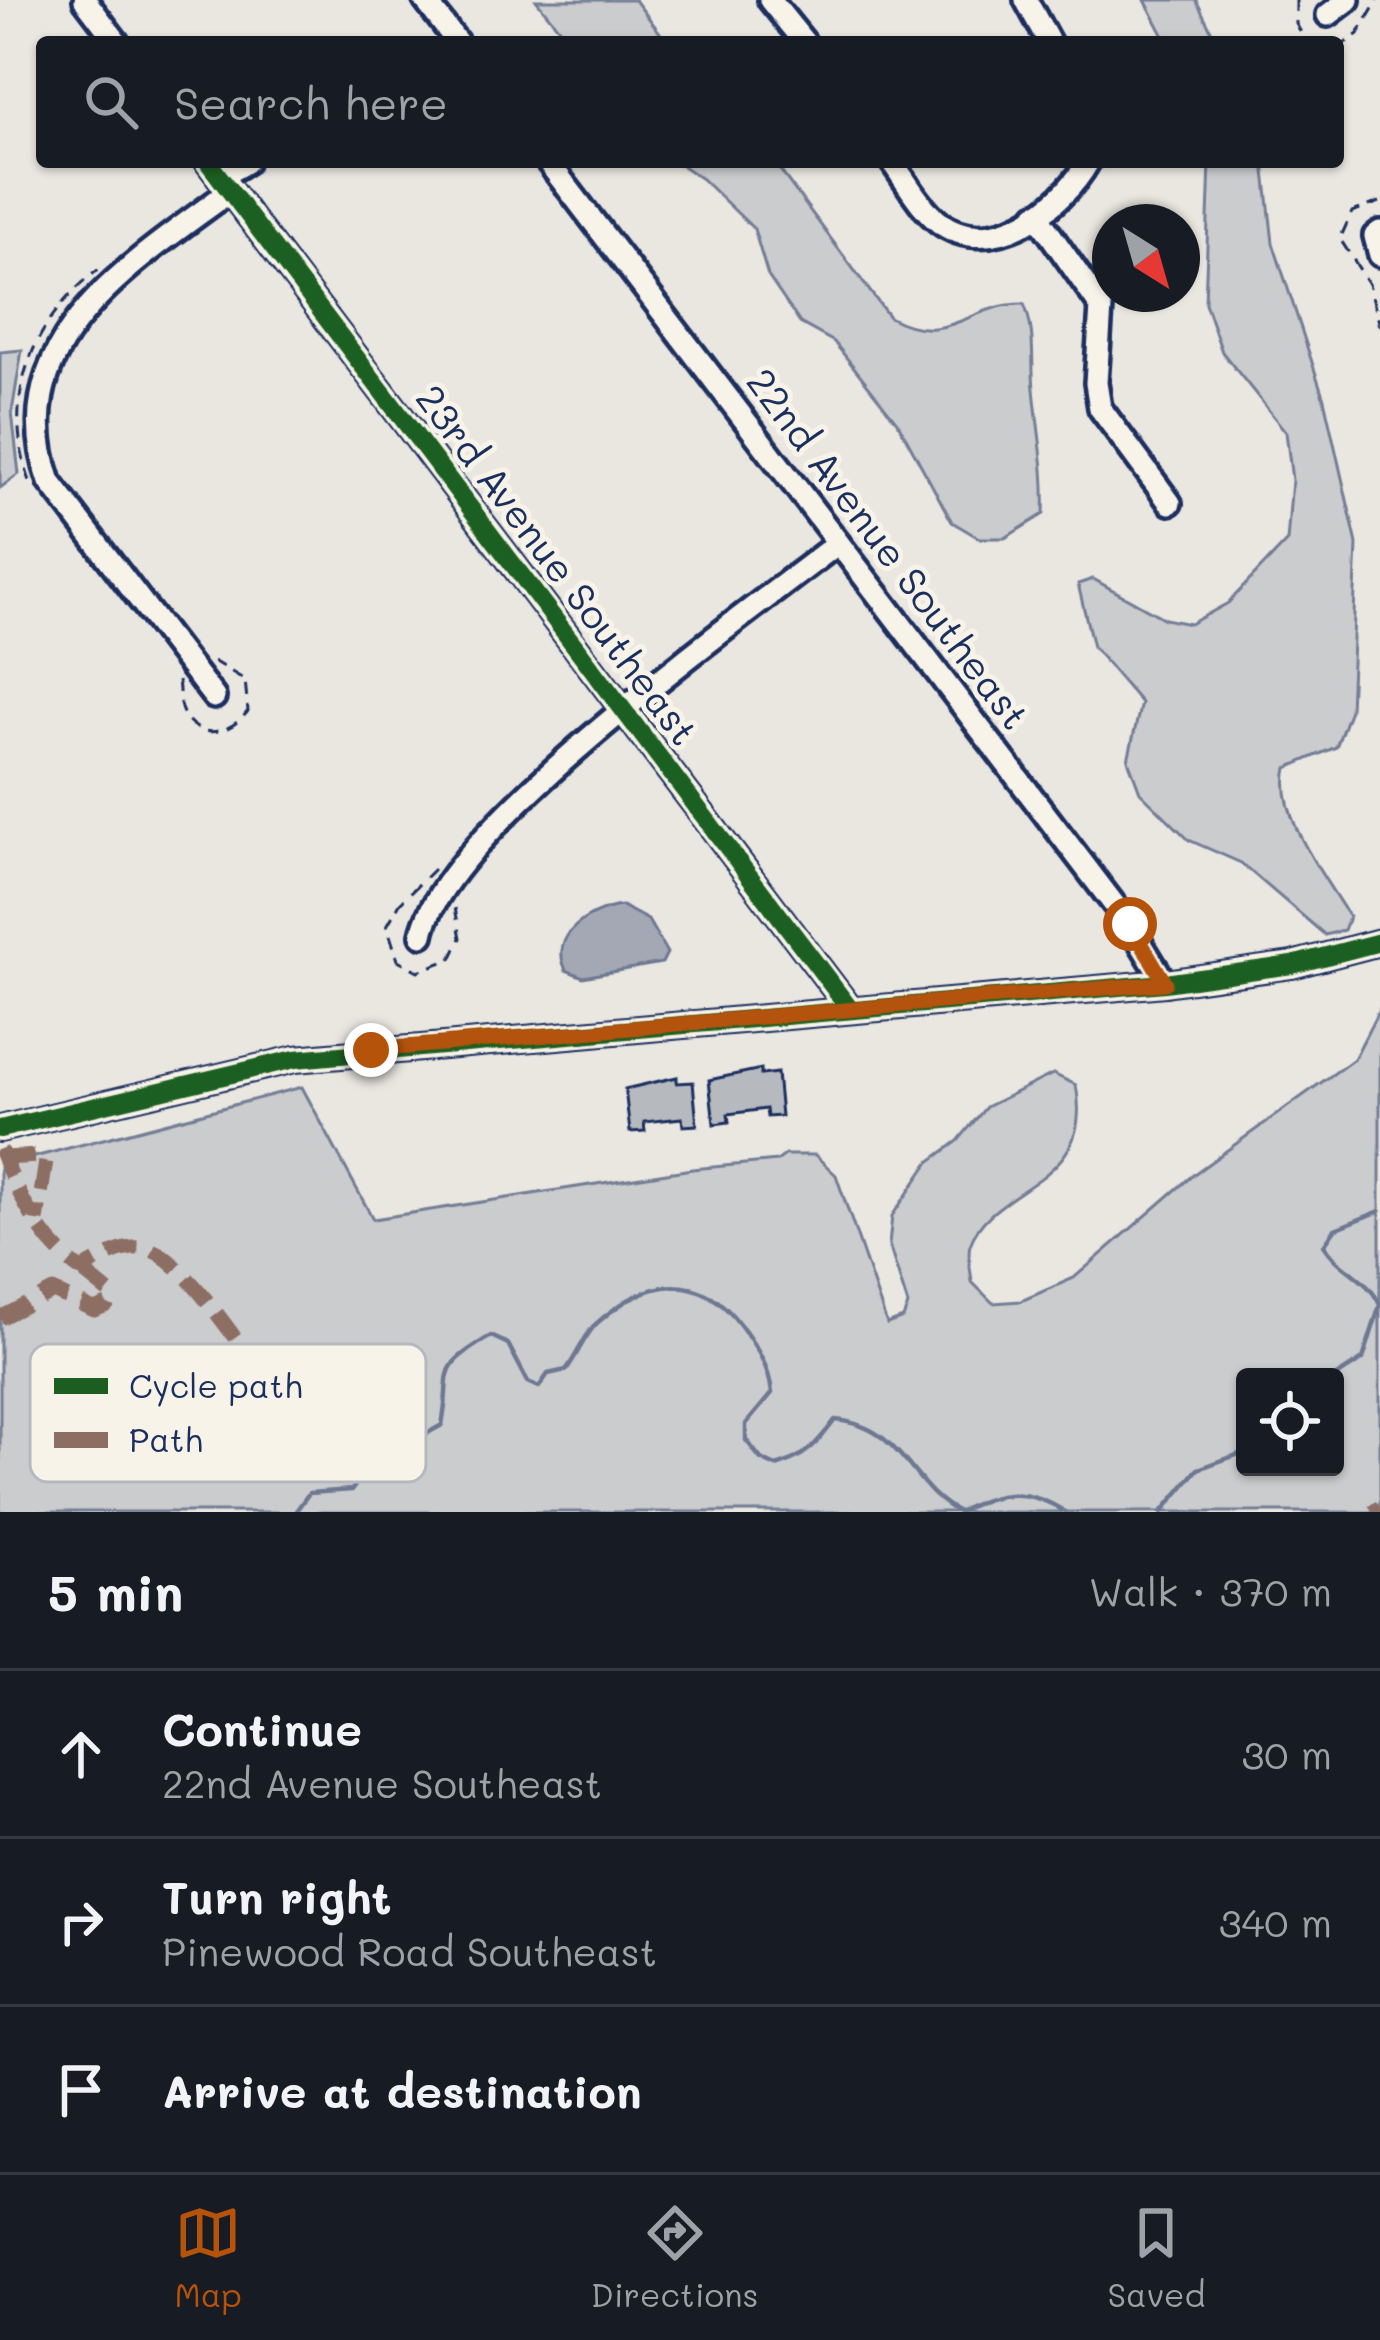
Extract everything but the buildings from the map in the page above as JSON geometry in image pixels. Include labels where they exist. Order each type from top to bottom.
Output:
[{"type":"street","points":[[85,0],[112,36]]},
{"type":"street","points":[[425,0],[452,36]]},
{"type":"street","points":[[770,0],[799,36]]},
{"type":"street","points":[[1026,0],[1046,36]]},
{"type":"street","points":[[1328,15],[1348,0]]},
{"type":"street","name":"22nd Avenue Southeast","points":[[553,168],[1130,924],[1165,983]]},
{"type":"street","points":[[897,168],[937,220],[963,234],[1004,232],[1072,187],[1084,168]]},
{"type":"street","points":[[214,697],[50,482],[37,448],[34,411],[44,358],[69,318],[220,177]]},
{"type":"street","name":"23rd Avenue Southeast","points":[[220,177],[850,1009]]},
{"type":"street","points":[[1036,214],[1089,282],[1101,307],[1096,383],[1100,408],[1170,503]]},
{"type":"street","points":[[422,935],[429,908],[444,882],[561,762],[838,543]]},
{"type":"street","points":[[0,1129],[295,1059],[1165,983],[1277,968],[1380,942]]},
{"type":"path","points":[[1296,0],[1296,24],[1303,36]]},
{"type":"path","points":[[1344,44],[1358,34],[1378,0]]},
{"type":"path","points":[[1380,202],[1352,212],[1340,239],[1369,284],[1380,326]]},
{"type":"path","points":[[34,490],[17,432],[21,370],[55,306],[104,265]]},
{"type":"path","points":[[177,679],[181,708],[195,727],[216,733],[235,726],[248,711],[244,680],[205,656]]},
{"type":"shaded area","points":[[536,0],[635,0],[662,36],[565,36]]},
{"type":"shaded area","points":[[1145,0],[1196,0],[1214,36],[1164,36]]},
{"type":"shaded area","points":[[686,168],[778,168],[889,317],[909,326],[943,327],[988,310],[1024,304],[1032,335],[1044,514],[1005,538],[979,538],[952,522],[898,423],[834,342],[800,323],[768,276],[754,229]]},
{"type":"shaded area","points":[[1210,168],[1265,168],[1273,243],[1324,399],[1357,544],[1350,710],[1336,747],[1287,768],[1295,826],[1349,917],[1344,930],[1325,935],[1241,863],[1189,840],[1140,792],[1128,760],[1141,703],[1093,647],[1078,584],[1093,579],[1165,619],[1190,624],[1228,603],[1287,541],[1292,480],[1286,432],[1222,352],[1205,303]]},
{"type":"shaded area","points":[[22,350],[12,412],[19,474],[0,488],[0,352]]},
{"type":"shaded area","points":[[622,906],[648,920],[667,953],[662,963],[583,977],[566,970],[562,957],[568,935],[586,918]]},
{"type":"shaded area","points":[[1380,1008],[1380,1512],[0,1512],[0,1166],[302,1087],[373,1219],[692,1169],[777,1161],[785,1155],[815,1155],[836,1175],[887,1324],[903,1318],[908,1305],[889,1245],[892,1216],[929,1162],[958,1141],[986,1107],[1053,1074],[1076,1085],[1078,1119],[1071,1144],[1057,1164],[982,1224],[970,1245],[969,1258],[972,1282],[993,1303],[1021,1301],[1074,1278],[1194,1174],[1354,1059]]},
{"type":"waterway","points":[[1344,1371],[1363,1359],[1380,1305],[1324,1245],[1335,1229],[1380,1211]]},
{"type":"waterway","points":[[426,1434],[442,1425],[452,1365],[491,1336],[508,1344],[528,1382],[539,1387],[548,1374],[566,1370],[593,1328],[616,1308],[654,1289],[691,1288],[725,1308],[768,1374],[772,1393],[746,1424],[746,1440],[761,1459],[776,1466],[803,1454],[835,1420],[858,1425],[891,1445],[928,1488],[959,1512]]},
{"type":"waterway","points":[[1162,1512],[1198,1469],[1236,1455]]},
{"type":"waterway","points":[[295,1512],[309,1493],[352,1490],[357,1482]]},
{"type":"waterway","points":[[959,1512],[1012,1495],[1038,1498],[1065,1512]]},
{"type":"marked path","points":[[0,1149],[42,1231],[81,1270],[114,1252],[151,1250],[189,1280],[239,1344]]},
{"type":"marked path","points":[[4,1158],[40,1156],[46,1161],[37,1221]]},
{"type":"marked path","points":[[0,1318],[53,1291],[94,1310],[107,1305],[112,1295],[81,1270]]},
{"type":"marked path","points":[[1373,1512],[1380,1507]]},
{"type":"cycle path","points":[[213,168],[850,1009]]},
{"type":"cycle path","points":[[0,1129],[295,1059],[1165,983],[1292,965],[1380,942]]},
{"type":"route","points":[[371,1050],[1165,983],[1130,924]]}]
